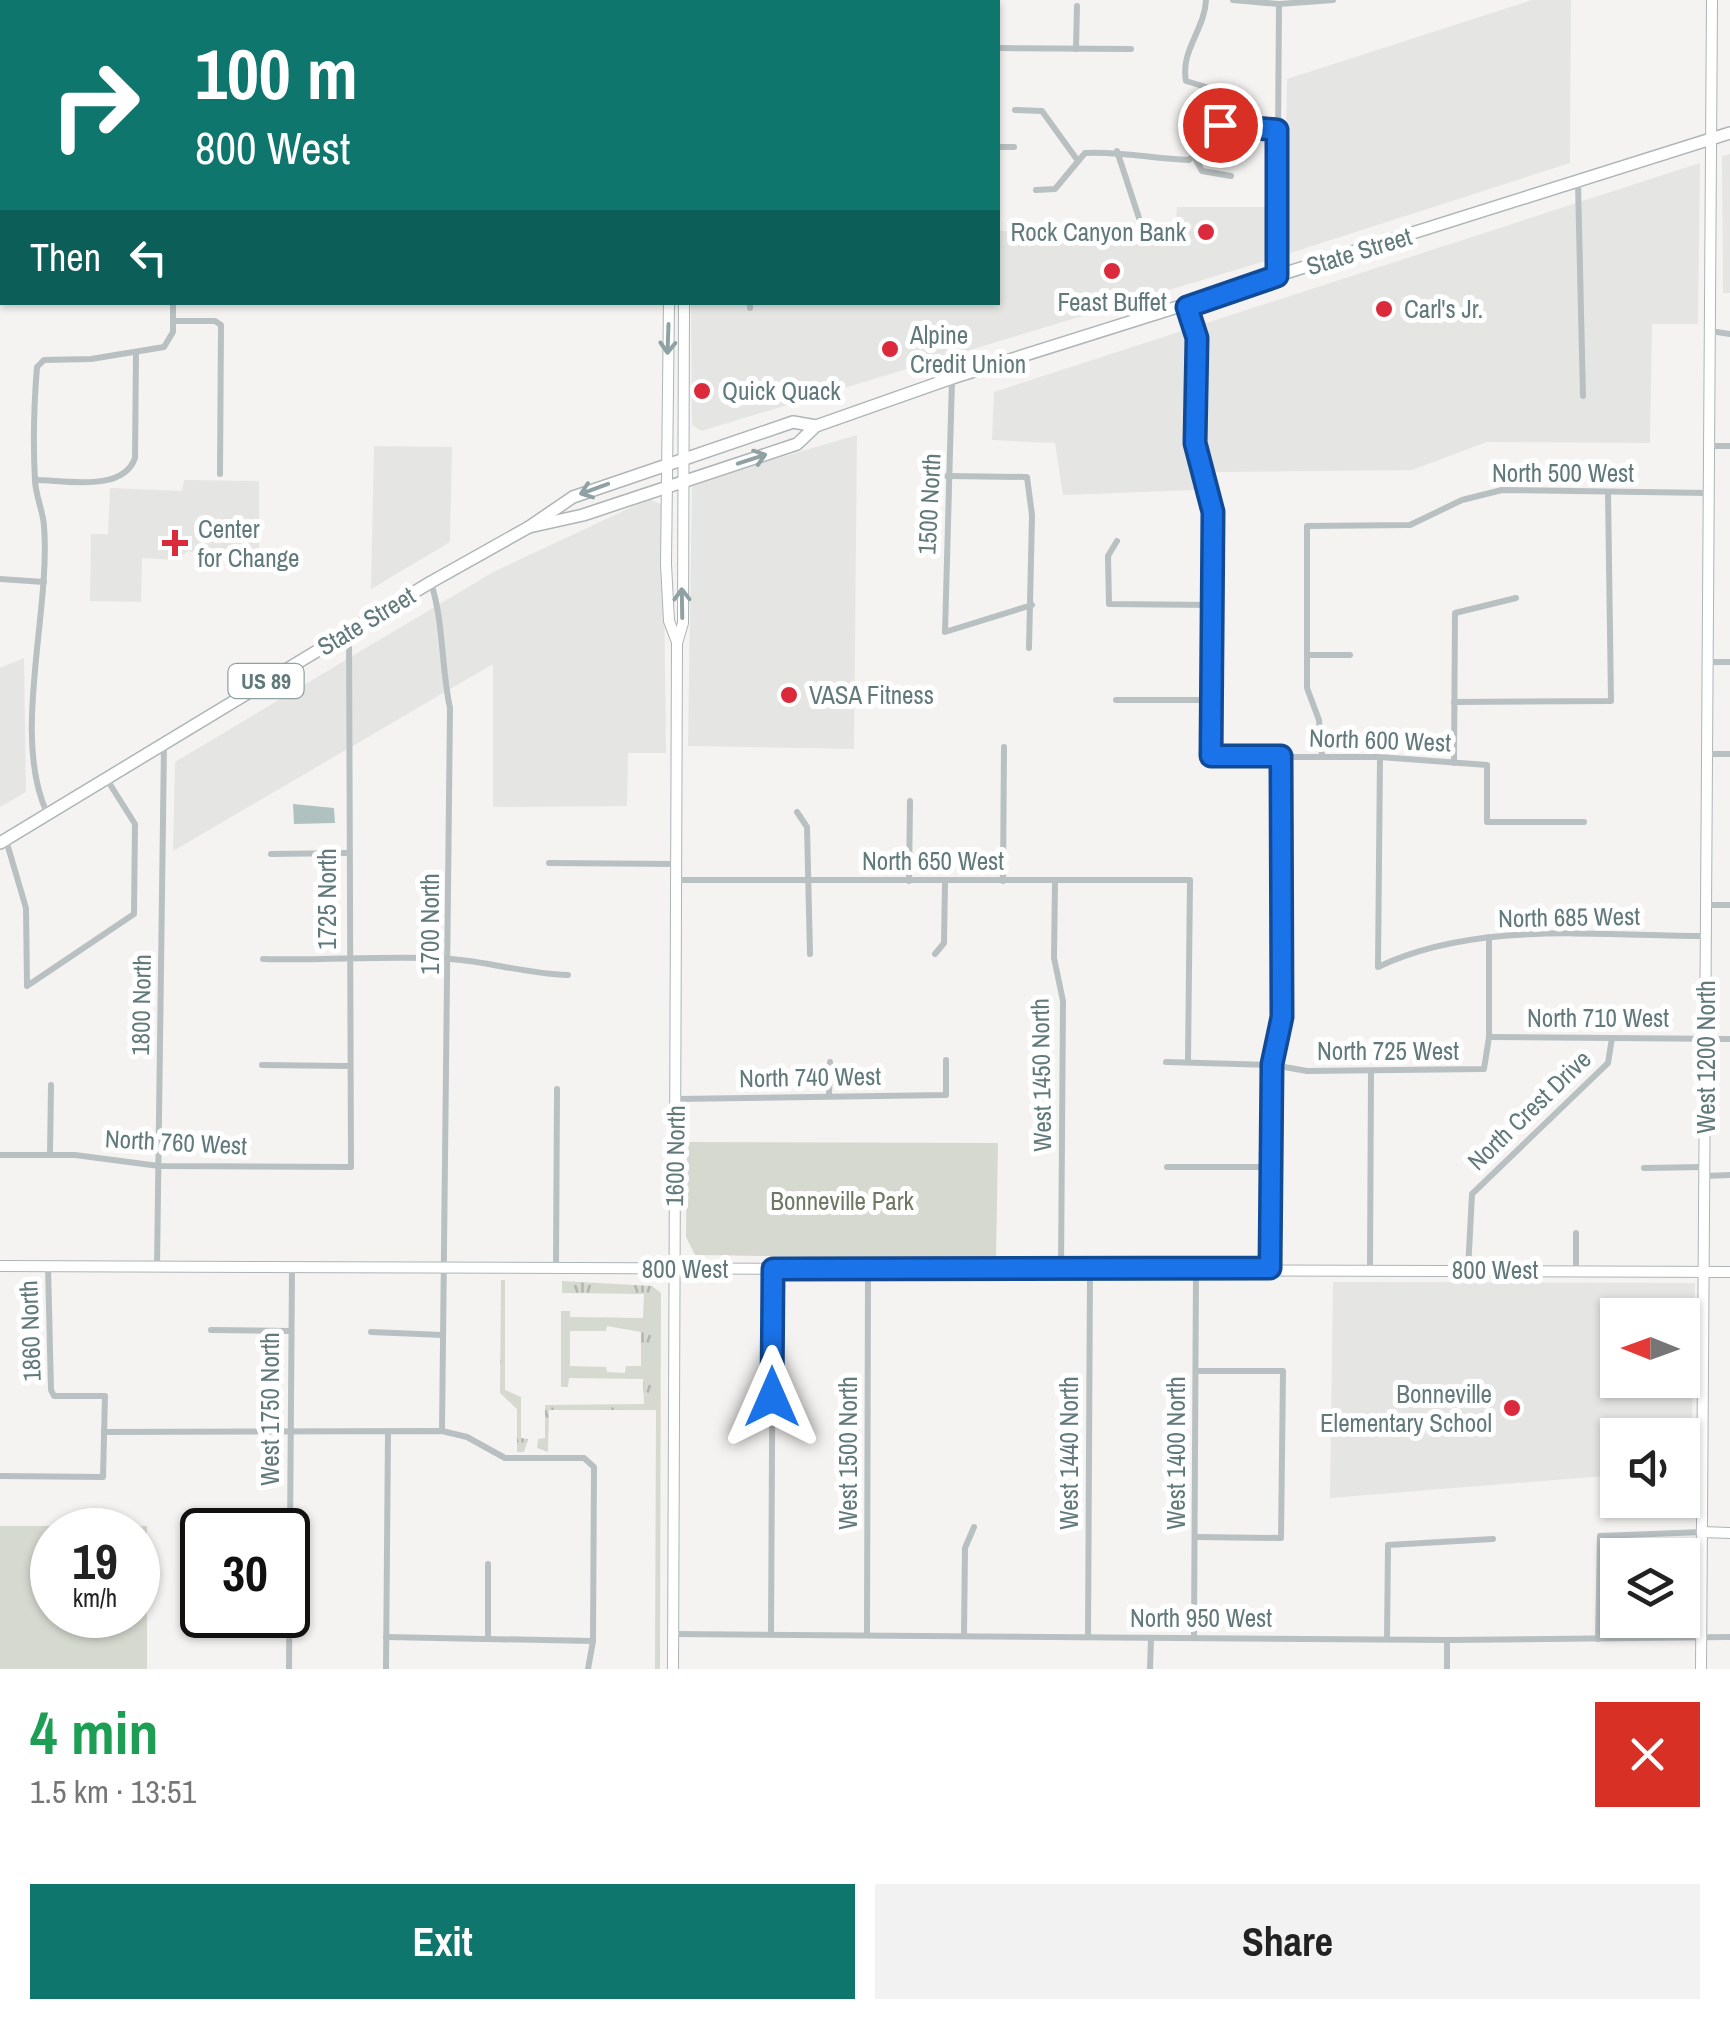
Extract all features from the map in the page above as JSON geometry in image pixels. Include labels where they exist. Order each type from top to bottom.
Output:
[{"type":"main road","name":"State Street","points":[[529,528],[583,515],[798,444],[816,426],[952,378],[1730,133]]},
{"type":"main road","name":"State Street","points":[[3,841],[430,582],[529,528],[573,497],[793,422],[816,426]]},
{"type":"street","points":[[1206,0],[1206,20],[1194,37],[1184,75],[1186,82],[1206,87],[1212,120],[1220,125],[1277,130]]},
{"type":"street","name":"West 1200 North","points":[[1701,1669],[1712,0]]},
{"type":"street","points":[[1236,1],[1328,1]]},
{"type":"street","points":[[1277,276],[1279,4]]},
{"type":"street","points":[[1076,49],[1077,6]]},
{"type":"street","points":[[1000,48],[1131,49]]},
{"type":"street","points":[[1015,110],[1042,111],[1078,161]]},
{"type":"street","points":[[1195,158],[1220,125]]},
{"type":"street","points":[[1000,147],[1014,147]]},
{"type":"street","points":[[1036,190],[1055,189],[1085,153],[1118,151],[1153,159],[1195,158]]},
{"type":"street","points":[[1118,151],[1142,227]]},
{"type":"street","points":[[1195,158],[1202,171],[1231,176]]},
{"type":"street","points":[[1578,184],[1583,396]]},
{"type":"street","points":[[48,814],[35,777],[36,650],[44,582],[44,525],[35,480],[36,373],[44,360],[164,347],[173,321],[173,305]]},
{"type":"street","name":"1600 North","points":[[669,305],[669,621],[677,643]]},
{"type":"street","name":"1600 North","points":[[673,1669],[677,643],[683,623],[684,305]]},
{"type":"street","points":[[1116,700],[1212,700],[1213,512],[1195,443],[1197,338],[1187,307]]},
{"type":"street","points":[[173,321],[214,321],[222,330],[220,474]]},
{"type":"street","points":[[1710,331],[1730,334]]},
{"type":"street","points":[[35,480],[111,480],[133,466],[136,353]]},
{"type":"street","name":"1500 North","points":[[952,378],[945,632],[1032,605]]},
{"type":"street","points":[[1708,446],[1730,446]]},
{"type":"street","points":[[947,476],[1027,477],[1032,516],[1028,648]]},
{"type":"street","name":"North 500 West","points":[[1307,656],[1307,526],[1410,525],[1488,492],[1708,493]]},
{"type":"street","points":[[1454,702],[1611,700],[1608,492]]},
{"type":"street","points":[[1117,542],[1108,556],[1109,604],[1212,605]]},
{"type":"street","points":[[0,579],[44,582]]},
{"type":"street","name":"1700 North","points":[[430,582],[438,606],[440,664],[450,708],[442,1431]]},
{"type":"street","points":[[1454,763],[1455,612],[1516,598]]},
{"type":"street","name":"1725 North","points":[[349,632],[347,962],[351,1167]]},
{"type":"street","points":[[1322,756],[1319,720],[1307,688],[1307,656],[1350,655]]},
{"type":"street","points":[[1707,662],[1730,662]]},
{"type":"street","name":"North 600 West","points":[[1212,700],[1211,756],[1380,757],[1487,765],[1487,822],[1584,822]]},
{"type":"street","name":"1800 North","points":[[157,1267],[164,743]]},
{"type":"street","points":[[1003,881],[1004,747]]},
{"type":"street","points":[[1707,754],[1730,754]]},
{"type":"street","points":[[1270,1268],[1272,1064],[1282,1017],[1281,756]]},
{"type":"street","name":"North 685 West","points":[[1380,757],[1378,967],[1424,948],[1490,937],[1706,936]]},
{"type":"street","points":[[3,841],[26,908],[27,986],[134,914],[135,824],[106,778]]},
{"type":"street","points":[[909,881],[910,800]]},
{"type":"street","points":[[797,812],[807,827],[810,954]]},
{"type":"street","points":[[271,854],[347,853]]},
{"type":"street","points":[[550,863],[677,864]]},
{"type":"street","name":"North 650 West","points":[[677,880],[1190,880],[1188,1061]]},
{"type":"street","points":[[935,954],[944,943],[944,881]]},
{"type":"street","name":"West 1450 North","points":[[1055,882],[1054,958],[1063,1001],[1061,1270]]},
{"type":"street","points":[[1706,905],[1730,905]]},
{"type":"street","points":[[1489,1038],[1490,937]]},
{"type":"street","points":[[263,958],[347,962],[450,959],[492,963],[524,974],[568,975]]},
{"type":"street","name":"North 725 West","points":[[1166,1062],[1272,1064],[1307,1072],[1476,1072],[1488,1066],[1489,1038]]},
{"type":"street","name":"North 710 West","points":[[1489,1038],[1730,1039]]},
{"type":"street","name":"North Crest Drive","points":[[1468,1270],[1472,1194],[1608,1063],[1612,1038]]},
{"type":"street","name":"North 740 West","points":[[676,1099],[946,1095],[946,1060]]},
{"type":"street","points":[[829,1095],[830,1062]]},
{"type":"street","points":[[262,1064],[348,1066]]},
{"type":"street","points":[[1370,1268],[1371,1072]]},
{"type":"street","points":[[50,1156],[51,1085]]},
{"type":"street","points":[[556,1268],[557,1089]]},
{"type":"street","name":"North 760 West","points":[[0,1156],[50,1156],[159,1166],[351,1167]]},
{"type":"street","points":[[1167,1167],[1271,1167]]},
{"type":"street","points":[[1644,1168],[1730,1176]]},
{"type":"street","points":[[1576,1233],[1576,1269]]},
{"type":"street","name":"800 West","points":[[0,1266],[1730,1272]]},
{"type":"street","name":"1860 North","points":[[0,1476],[103,1477],[105,1396],[54,1396],[51,1390],[48,1266]]},
{"type":"street","name":"West 1750 North","points":[[289,1508],[292,1268]]},
{"type":"street","points":[[771,1634],[773,1269]]},
{"type":"street","name":"West 1440 North","points":[[1088,1637],[1090,1269]]},
{"type":"street","name":"West 1400 North","points":[[1194,1637],[1196,1269]]},
{"type":"street","name":"West 1500 North","points":[[867,1635],[868,1270]]},
{"type":"street","points":[[211,1330],[291,1331]]},
{"type":"street","points":[[371,1332],[442,1335]]},
{"type":"street","points":[[1195,1537],[1282,1538],[1283,1372],[1196,1371]]},
{"type":"street","points":[[104,1432],[442,1431],[466,1437],[505,1458],[584,1458],[594,1466],[594,1641],[588,1669]]},
{"type":"street","points":[[386,1669],[388,1432]]},
{"type":"street","points":[[964,1636],[965,1548],[974,1527]]},
{"type":"street","points":[[1598,1639],[1600,1536],[1730,1532]]},
{"type":"street","points":[[1387,1639],[1388,1546],[1493,1539]]},
{"type":"street","points":[[488,1564],[488,1639]]},
{"type":"street","name":"North 950 West","points":[[673,1634],[1447,1640],[1730,1637]]},
{"type":"street","points":[[386,1637],[594,1641]]},
{"type":"street","name":"West 1750 North","points":[[288,1638],[289,1669]]},
{"type":"street","points":[[1150,1669],[1151,1638]]},
{"type":"street","points":[[1447,1640],[1447,1669]]},
{"type":"shaded area","points":[[1532,0],[1571,0],[1570,163],[1284,255],[1287,79]]},
{"type":"shaded area","points":[[1730,154],[1730,293],[1723,293],[1722,156]]},
{"type":"shaded area","points":[[1700,163],[1698,324],[1652,324],[1650,443],[1487,442],[1412,470],[1215,472],[1220,489],[1063,495],[1055,443],[992,440],[994,392]]},
{"type":"shaded area","points":[[1177,207],[1272,207],[1272,259],[701,431],[692,425],[691,305],[1000,305],[1000,231],[1175,230]]},
{"type":"shaded area","points":[[857,435],[854,749],[688,746],[692,483]]},
{"type":"shaded area","points":[[374,446],[452,447],[450,542],[371,589]]},
{"type":"shaded area","name":"Center for Change","points":[[184,480],[259,481],[259,566],[207,566],[205,555],[188,551],[175,560],[142,558],[141,602],[90,601],[91,534],[108,534],[110,488],[182,491]]},
{"type":"shaded area","points":[[649,499],[663,505],[666,753],[628,753],[627,806],[493,807],[493,664],[173,851],[175,762],[495,571]]},
{"type":"shaded area","points":[[24,658],[26,792],[0,807],[0,668]]},
{"type":"shaded area","points":[[293,804],[334,808],[335,823],[294,824]]},
{"type":"shaded area","name":"Bonneville Elementary School","points":[[1333,1282],[1695,1283],[1695,1298],[1600,1298],[1600,1398],[1693,1398],[1692,1418],[1600,1418],[1600,1476],[1330,1498]]},
{"type":"green space","name":"Bonneville Park","points":[[687,1142],[998,1143],[996,1259],[695,1255],[686,1237]]},
{"type":"green space","points":[[501,1280],[505,1280],[505,1390],[521,1397],[521,1438],[528,1439],[524,1452],[517,1452],[517,1409],[500,1393]]},
{"type":"green space","points":[[562,1281],[652,1286],[661,1293],[660,1669],[655,1669],[656,1410],[549,1410],[548,1452],[537,1448],[538,1439],[545,1438],[545,1405],[644,1404],[643,1379],[569,1378],[568,1387],[561,1387],[561,1311],[570,1311],[570,1317],[643,1318],[644,1294],[562,1293]],"holes":[[[607,1326],[641,1332],[641,1366],[626,1366],[625,1373],[607,1372],[606,1367],[570,1366],[570,1331],[606,1331]]]},
{"type":"green space","points":[[0,1526],[30,1526],[30,1638],[147,1638],[147,1669],[0,1669]]},
{"type":"place","name":"Rock Canyon Bank","points":[[1206,232]]},
{"type":"place","name":"Feast Buffet","points":[[1112,271]]},
{"type":"place","name":"Carl's Jr.","points":[[1384,309]]},
{"type":"place","name":"Alpine Credit Union","points":[[890,349]]},
{"type":"place","name":"Quick Quack","points":[[702,391]]},
{"type":"place","name":"Center for Change","points":[[175,543]]},
{"type":"place","name":"VASA Fitness","points":[[789,695]]},
{"type":"place","name":"Bonneville Elementary School","points":[[1512,1408]]},
{"type":"route","points":[[772,1397],[773,1269],[1270,1268],[1272,1064],[1282,1017],[1281,756],[1211,756],[1213,512],[1195,443],[1197,338],[1187,307],[1277,276],[1277,130],[1220,125]]}]
